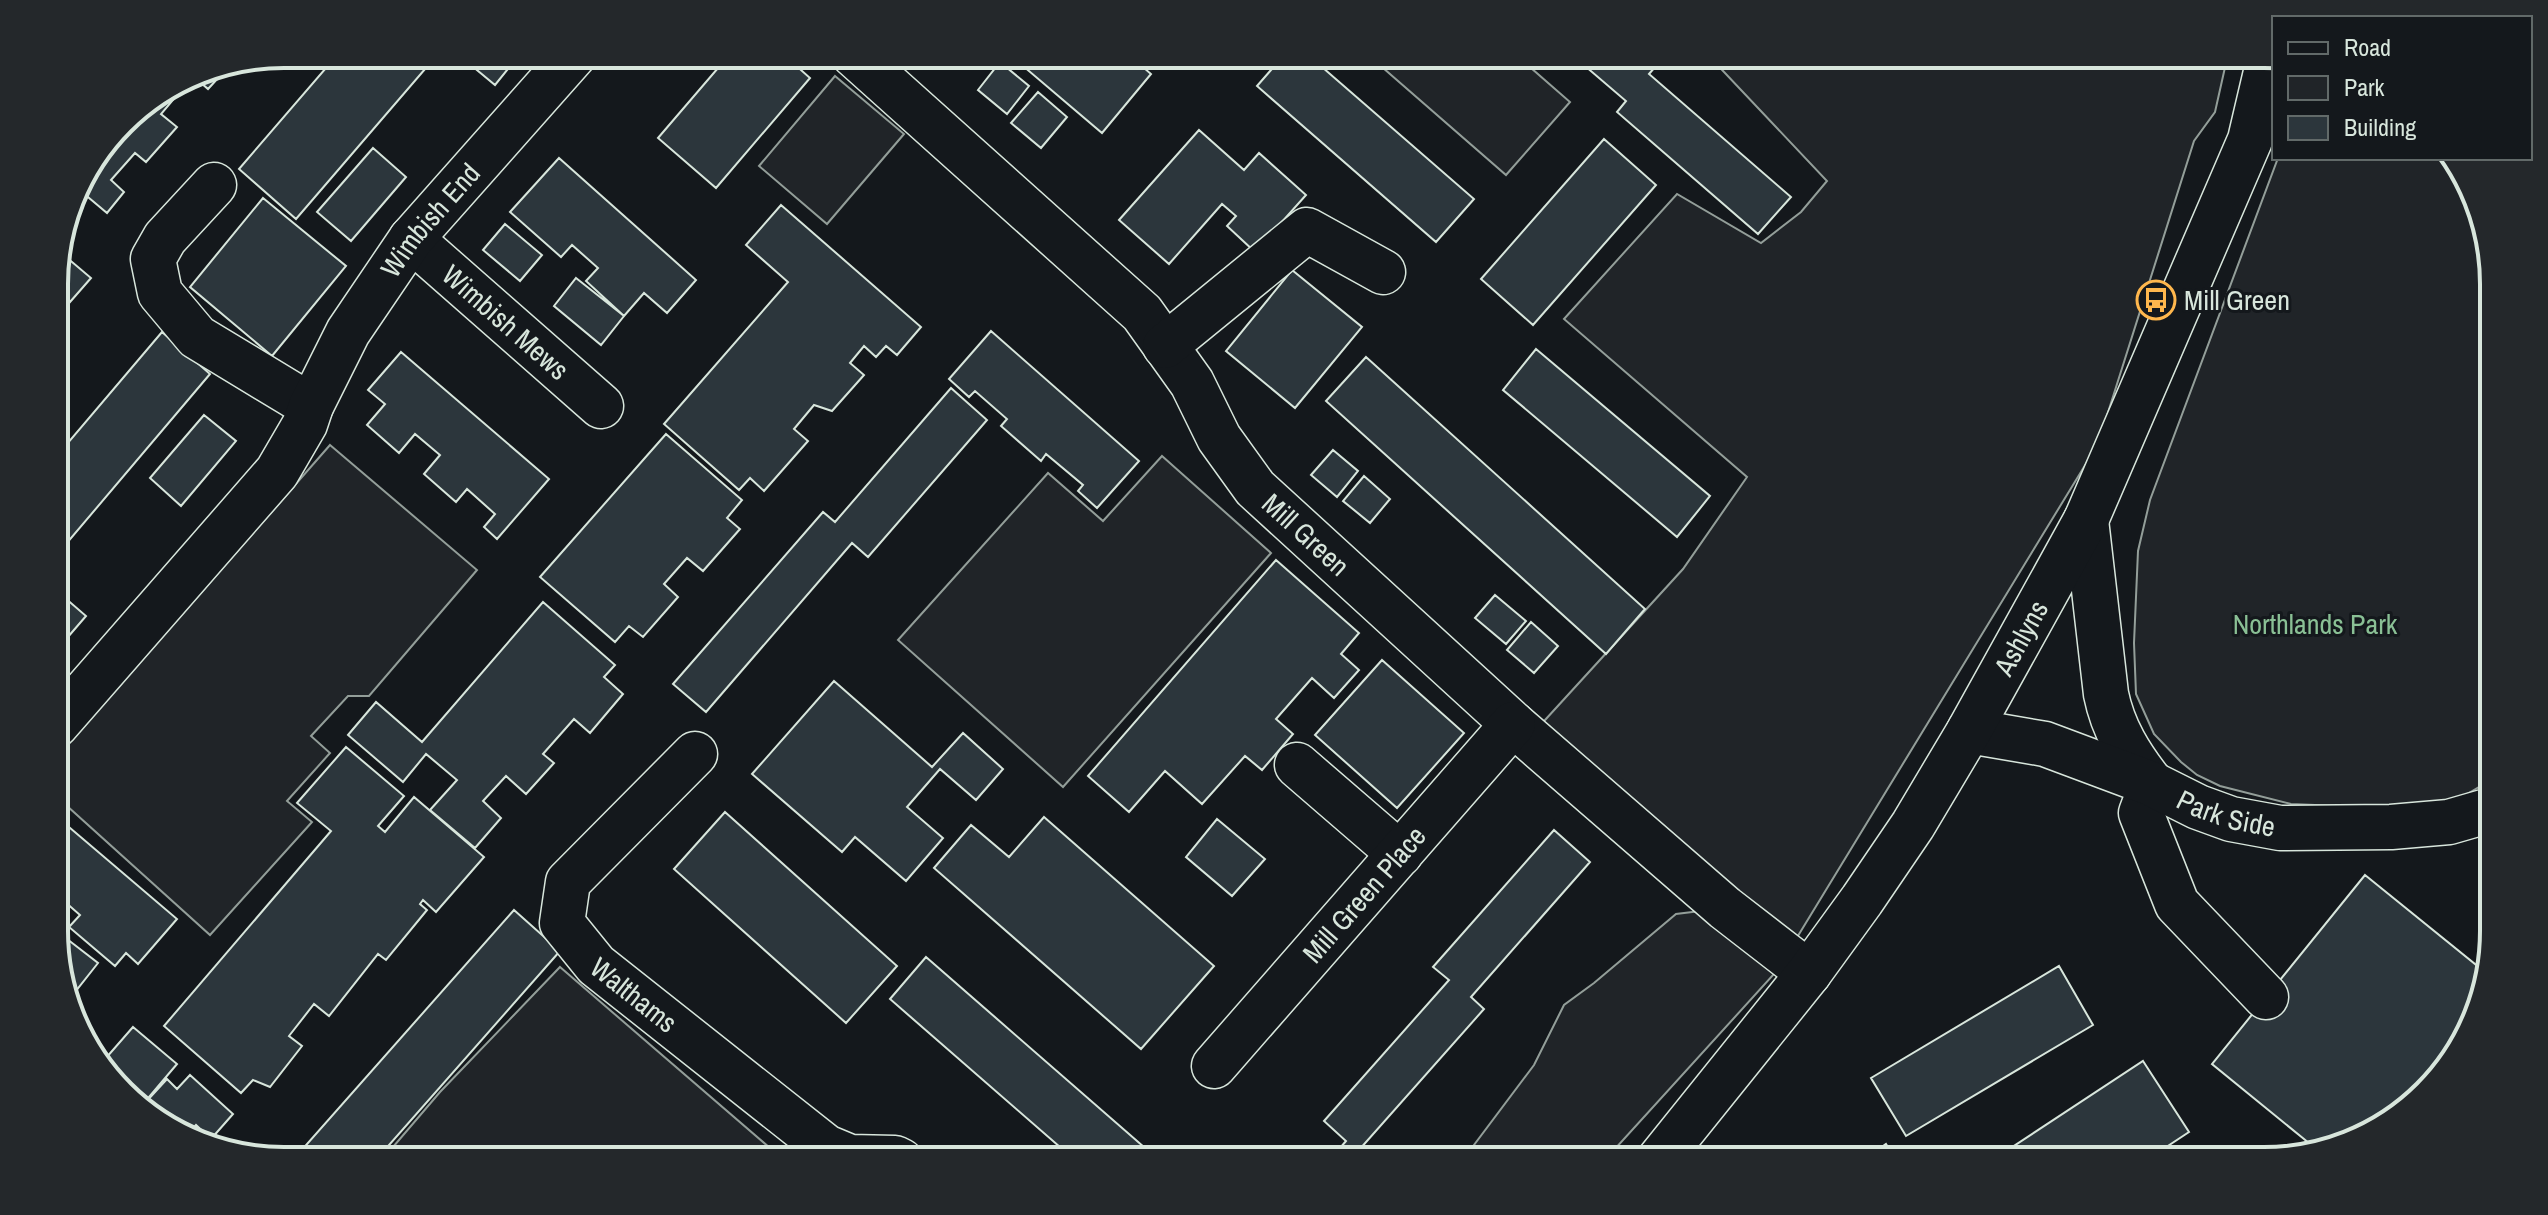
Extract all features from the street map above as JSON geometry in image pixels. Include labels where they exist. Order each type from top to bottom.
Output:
[{"type":"street","name":"Wimbish End","points":[[68,711],[277,472],[305,424],[348,332],[411,239],[563,68]]},
{"type":"street","name":"Mill Green","points":[[869,68],[1142,313],[1192,383],[1219,438],[1255,488],[1513,724],[1725,908],[1809,973]]},
{"type":"street","name":"Ashlyns","points":[[1669,1147],[1809,973],[1913,825],[2086,520],[2250,140],[2267,68]]},
{"type":"street","points":[[214,185],[165,238],[153,259],[160,293],[197,337],[311,406]]},
{"type":"street","points":[[1165,346],[1307,230],[1383,272]]},
{"type":"street","name":"Wimbish Mews","points":[[411,239],[601,406]]},
{"type":"street","points":[[2086,520],[2111,716],[2135,762],[2152,784],[2141,813],[2177,904],[2266,997]]},
{"type":"street","name":"Mill Green Place","points":[[1214,1066],[1513,724]]},
{"type":"street","name":"Park Side","points":[[1969,731],[2045,744],[2152,784],[2231,819],[2280,828],[2391,827],[2449,822],[2480,813]]},
{"type":"street","name":"Walthams","points":[[695,754],[568,882],[562,923],[596,965],[826,1147]]},
{"type":"street","points":[[1297,765],[1400,854]]},
{"type":"green space","points":[[1383,68],[1531,68],[1570,102],[1506,175]]},
{"type":"green space","points":[[1720,68],[2225,68],[2215,112],[2194,141],[2098,444],[1793,944],[1535,731],[1683,569],[1747,477],[1564,319],[1677,194],[1761,243],[1801,212],[1827,181]]},
{"type":"green space","points":[[835,76],[904,134],[827,224],[759,166]]},
{"type":"green space","name":"Northlands Park","points":[[2277,160],[2440,160],[2464,201],[2473,228],[2480,284],[2480,786],[2452,803],[2363,807],[2291,804],[2220,786],[2197,775],[2181,762],[2154,734],[2136,694],[2134,643],[2138,551],[2150,500]]},
{"type":"green space","points":[[330,445],[477,570],[369,696],[348,696],[311,736],[330,753],[287,801],[312,822],[210,935],[68,807],[68,744]]},
{"type":"green space","points":[[1162,456],[1271,553],[1063,787],[898,640],[1048,473],[1103,521]]},
{"type":"green space","points":[[1725,908],[1774,974],[1617,1147],[1472,1147],[1534,1065],[1564,1005],[1676,914]]},
{"type":"green space","points":[[560,967],[769,1147],[393,1147],[440,1092]]},
{"type":"building","points":[[326,68],[426,68],[296,219],[239,169]]},
{"type":"building","points":[[474,68],[509,68],[495,85]]},
{"type":"building","points":[[718,68],[799,68],[810,78],[716,188],[658,138]]},
{"type":"building","points":[[995,68],[1007,68],[1029,86],[1007,114],[978,90]]},
{"type":"building","points":[[1025,68],[1144,68],[1151,74],[1102,133]]},
{"type":"building","points":[[1273,68],[1323,68],[1474,199],[1436,242],[1257,86]]},
{"type":"building","points":[[1587,68],[1654,68],[1649,74],[1791,197],[1758,234],[1617,112],[1626,101]]},
{"type":"building","points":[[218,78],[208,89],[202,84]]},
{"type":"building","points":[[1038,92],[1067,117],[1041,148],[1011,123]]},
{"type":"building","points":[[175,98],[161,114],[177,127],[146,162],[135,153],[111,180],[124,192],[107,213],[86,196],[104,164],[131,131]]},
{"type":"building","points":[[1199,130],[1244,170],[1259,153],[1306,195],[1255,252],[1227,226],[1236,216],[1222,204],[1169,264],[1119,220]]},
{"type":"building","points":[[1604,139],[1656,185],[1533,325],[1481,279]]},
{"type":"building","points":[[373,148],[406,177],[351,241],[317,212]]},
{"type":"building","points":[[559,158],[696,280],[667,313],[644,293],[624,316],[586,281],[598,268],[572,245],[561,257],[510,212]]},
{"type":"building","points":[[263,198],[346,266],[272,356],[190,287]]},
{"type":"building","points":[[781,205],[921,327],[897,355],[886,346],[876,357],[864,346],[850,363],[864,375],[832,411],[814,405],[794,429],[808,441],[764,491],[750,478],[739,490],[664,424],[788,282],[746,245]]},
{"type":"building","points":[[505,224],[542,255],[520,281],[483,250]]},
{"type":"building","points":[[69,260],[91,278],[70,302],[68,300]]},
{"type":"building","points":[[1292,270],[1362,327],[1295,408],[1226,351]]},
{"type":"building","points":[[576,278],[624,316],[601,345],[554,306]]},
{"type":"building","points":[[991,331],[1139,461],[1097,508],[1078,491],[1083,485],[1046,454],[1041,461],[1001,426],[1007,419],[975,391],[969,397],[949,379]]},
{"type":"building","points":[[162,332],[210,374],[68,542],[68,443]]},
{"type":"building","points":[[1536,349],[1710,496],[1677,537],[1503,390]]},
{"type":"building","points":[[401,352],[549,479],[497,539],[484,527],[495,514],[467,489],[456,502],[424,474],[440,455],[415,434],[399,453],[367,425],[385,404],[368,390]]},
{"type":"building","points":[[1366,357],[1645,609],[1606,654],[1326,401]]},
{"type":"building","points":[[951,388],[987,420],[868,557],[852,543],[706,712],[673,684],[823,512],[835,522]]},
{"type":"building","points":[[204,415],[236,441],[181,506],[150,478]]},
{"type":"building","points":[[666,434],[742,500],[727,518],[740,529],[703,571],[687,558],[664,584],[678,597],[643,637],[629,626],[615,642],[540,577]]},
{"type":"building","points":[[1333,450],[1358,471],[1337,497],[1311,475]]},
{"type":"building","points":[[1364,476],[1390,499],[1370,523],[1343,501]]},
{"type":"building","points":[[1276,560],[1359,633],[1341,654],[1359,670],[1334,698],[1312,678],[1276,719],[1293,734],[1262,770],[1245,756],[1202,804],[1165,771],[1129,812],[1088,776]]},
{"type":"building","points":[[1495,595],[1526,621],[1506,644],[1475,618]]},
{"type":"building","points":[[68,600],[86,616],[68,637]]},
{"type":"building","points":[[543,602],[615,665],[604,677],[623,694],[590,733],[574,719],[543,754],[554,763],[526,794],[506,776],[483,801],[501,818],[475,848],[430,810],[457,780],[426,754],[403,782],[348,735],[376,702],[422,742]]},
{"type":"building","points":[[1531,622],[1558,646],[1534,673],[1507,650]]},
{"type":"building","points":[[1382,660],[1464,733],[1397,808],[1315,735]]},
{"type":"building","points":[[834,681],[932,767],[963,733],[1003,769],[976,800],[940,769],[907,807],[943,838],[906,881],[855,837],[842,852],[752,774]]},
{"type":"building","points":[[346,747],[404,796],[378,826],[385,832],[414,797],[484,857],[436,912],[423,900],[420,904],[427,910],[386,960],[378,954],[329,1016],[314,1004],[289,1036],[302,1046],[270,1087],[253,1080],[241,1093],[164,1026],[331,831],[297,803]]},
{"type":"building","points":[[725,812],[897,966],[846,1023],[674,869]]},
{"type":"building","points":[[1044,817],[1214,966],[1141,1049],[934,868],[971,825],[1009,857]]},
{"type":"building","points":[[1217,819],[1265,859],[1232,896],[1186,857]]},
{"type":"building","points":[[68,826],[177,919],[138,964],[126,953],[115,966],[69,927],[80,915],[68,904]]},
{"type":"building","points":[[1554,830],[1590,862],[1471,997],[1484,1009],[1362,1147],[1341,1147],[1346,1141],[1324,1121],[1449,980],[1433,967]]},
{"type":"building","points":[[2365,875],[2477,966],[2464,1014],[2435,1063],[2384,1111],[2334,1136],[2308,1142],[2212,1064]]},
{"type":"building","points":[[514,910],[560,951],[387,1147],[304,1147]]},
{"type":"building","points":[[69,940],[98,963],[76,991]]},
{"type":"building","points":[[926,957],[1144,1147],[1060,1147],[890,999]]},
{"type":"building","points":[[2059,966],[2093,1025],[1906,1136],[1871,1078]]},
{"type":"building","points":[[133,1027],[177,1064],[148,1098],[131,1084],[108,1056]]},
{"type":"building","points":[[2143,1061],[2189,1132],[2166,1147],[2012,1147]]},
{"type":"building","points":[[190,1075],[233,1114],[214,1136],[176,1118],[149,1099],[167,1079],[177,1089]]},
{"type":"place","name":"Mill Green","points":[[2156,300]]}]
